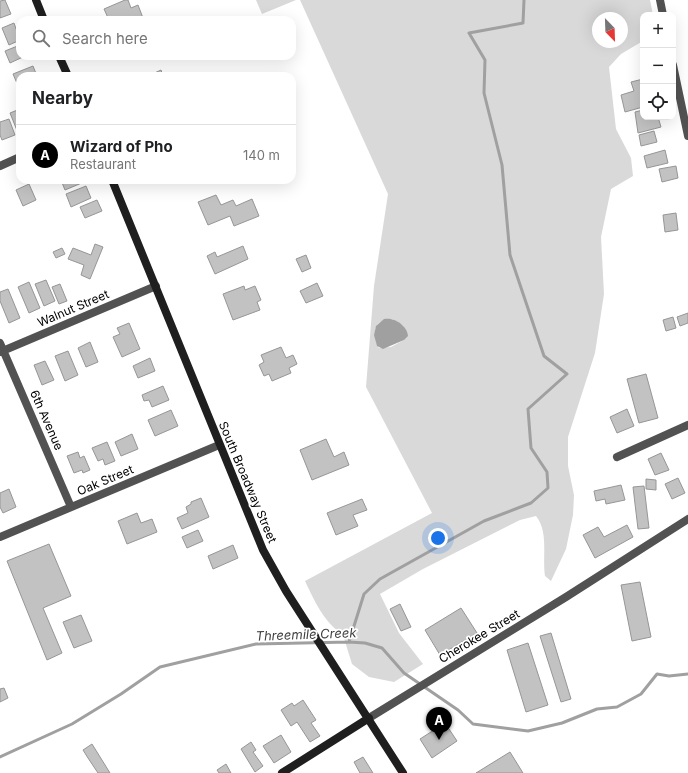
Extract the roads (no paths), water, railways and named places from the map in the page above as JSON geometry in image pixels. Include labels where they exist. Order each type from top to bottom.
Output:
[{"type":"street","points":[[36,0],[42,16]]},
{"type":"street","points":[[660,0],[662,12]]},
{"type":"street","points":[[61,60],[66,72]]},
{"type":"street","points":[[676,76],[685,112],[688,136]]},
{"type":"street","points":[[0,166],[16,159]]},
{"type":"street","name":"South Broadway Street","points":[[114,184],[263,550],[299,610],[403,773]]},
{"type":"street","name":"Walnut Street","points":[[1,349],[156,286]]},
{"type":"street","name":"6th Avenue","points":[[1,349],[71,507]]},
{"type":"street","points":[[617,457],[688,425]]},
{"type":"street","name":"Oak Street","points":[[0,537],[219,445]]},
{"type":"street","name":"Cherokee Street","points":[[282,773],[566,597],[688,519]]},
{"type":"waterway","points":[[349,642],[364,594],[380,579],[484,521],[531,503],[548,488],[547,472],[531,448],[528,409],[567,374],[544,356],[510,255],[502,165],[484,93],[485,60],[469,33],[523,23],[524,0]]},
{"type":"waterway","name":"Threemile Creek","points":[[0,757],[72,724],[121,694],[160,667],[256,644],[349,642],[365,643],[382,648],[404,673],[458,710],[473,724],[528,731],[562,723],[597,709],[617,707],[641,694],[657,674],[669,676],[688,674]]},
{"type":"place","name":"Wizard of Pho","points":[[439,740]]}]
